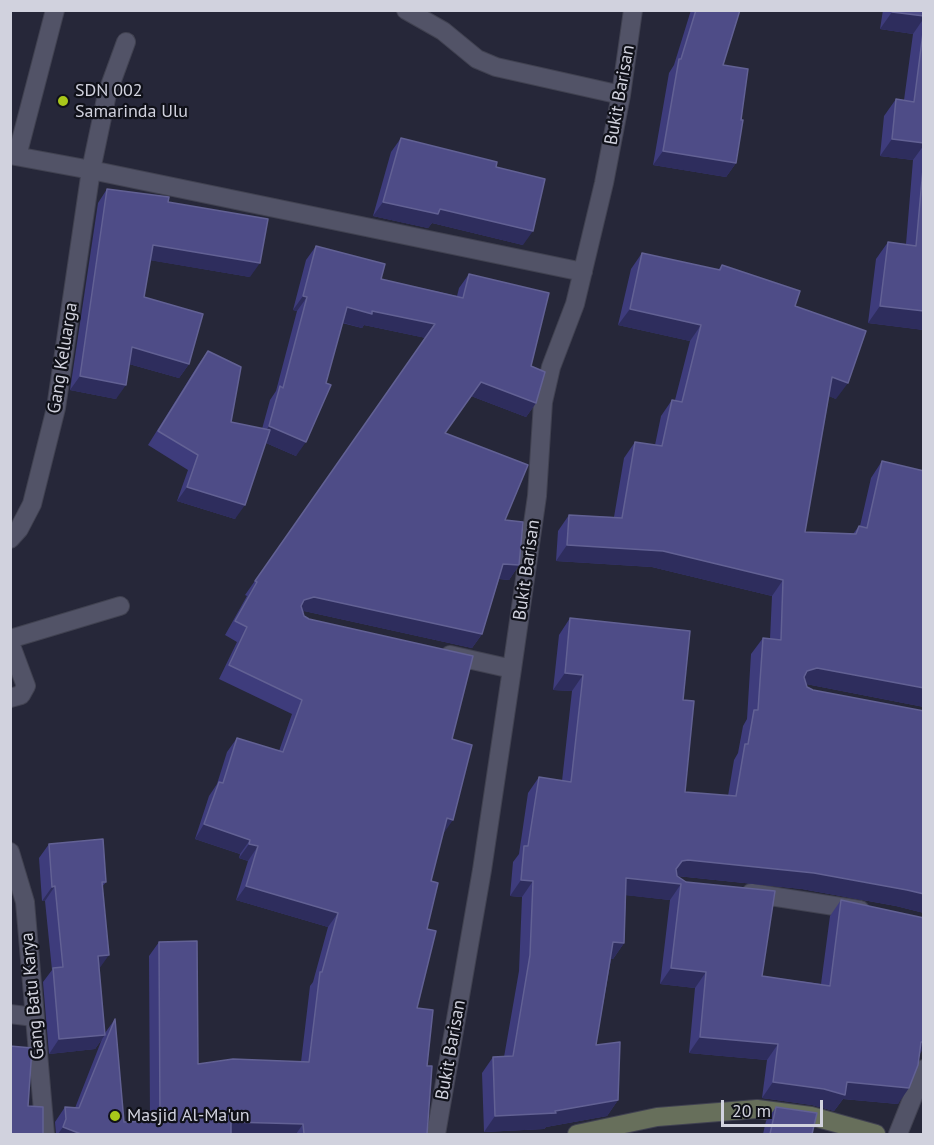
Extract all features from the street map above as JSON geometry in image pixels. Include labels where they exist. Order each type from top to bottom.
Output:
[{"type":"street","points":[[55,10],[14,156],[583,272]]},
{"type":"street","points":[[406,10],[443,32],[477,59],[496,67],[621,95]]},
{"type":"street","name":"Bukit Barisan","points":[[436,1134],[482,870],[512,669],[537,496],[543,402],[551,367],[575,303],[604,183],[621,95],[633,10]]},
{"type":"street","name":"Gang Keluarga","points":[[10,538],[19,529],[32,504],[57,408],[91,170],[107,94],[126,42]]},
{"type":"street","points":[[10,698],[21,695],[26,686],[10,641],[120,606]]},
{"type":"street","points":[[431,650],[512,669]]},
{"type":"street","name":"Gang Batu Karya","points":[[12,857],[25,902],[45,1134]]},
{"type":"street","points":[[730,892],[882,913]]},
{"type":"street","points":[[10,1014],[34,1017]]},
{"type":"street","points":[[898,1134],[924,1069]]},
{"type":"street","points":[[577,1134],[657,1117],[699,1112],[757,1110],[811,1116],[876,1134]]},
{"type":"building","points":[[696,10],[740,10],[723,65],[748,69],[736,163],[663,151],[679,59],[681,59]]},
{"type":"building","points":[[892,10],[924,10],[924,16],[892,12]]},
{"type":"building","points":[[924,25],[924,143],[892,139],[896,99],[914,102]]},
{"type":"building","points":[[401,138],[497,162],[496,167],[545,179],[533,231],[440,209],[438,214],[383,202]]},
{"type":"building","points":[[924,158],[924,311],[880,306],[888,242],[916,246]]},
{"type":"building","points":[[107,189],[169,197],[168,202],[268,219],[260,263],[153,245],[144,297],[203,314],[189,364],[132,347],[126,385],[80,376]]},
{"type":"building","points":[[316,246],[385,264],[381,279],[463,298],[469,274],[549,293],[531,366],[545,372],[536,403],[481,382],[445,433],[528,465],[505,520],[523,522],[519,565],[503,564],[482,634],[314,597],[304,600],[301,606],[304,616],[309,619],[473,656],[452,739],[472,745],[453,820],[447,818],[431,881],[438,883],[427,929],[436,931],[417,1008],[433,1010],[427,1066],[432,1066],[427,1134],[304,1134],[303,1124],[231,1122],[231,1134],[81,1134],[63,1127],[66,1119],[65,1107],[79,1108],[115,1019],[124,1122],[160,1121],[159,942],[197,941],[198,1064],[233,1059],[309,1062],[320,972],[322,972],[338,913],[246,886],[258,846],[249,844],[250,840],[204,824],[219,782],[223,783],[237,738],[283,752],[302,700],[229,665],[247,627],[235,621],[257,582],[255,581],[435,324],[372,311],[372,314],[347,307],[326,383],[331,385],[306,442],[269,426],[280,386],[283,388],[307,297],[303,296]]},
{"type":"building","points":[[642,253],[720,270],[722,265],[800,291],[795,306],[866,331],[848,383],[832,377],[805,532],[856,534],[859,526],[867,528],[882,461],[924,471],[924,688],[817,668],[807,671],[804,677],[807,687],[813,690],[924,711],[924,894],[814,873],[688,860],[682,861],[676,869],[677,876],[686,882],[775,891],[762,976],[830,986],[841,900],[924,918],[924,1042],[921,1042],[918,1065],[909,1088],[847,1082],[845,1095],[824,1089],[773,1082],[778,1044],[700,1037],[706,972],[671,968],[681,884],[626,878],[624,943],[613,942],[596,1045],[620,1042],[618,1100],[555,1111],[556,1113],[495,1116],[493,1057],[513,1056],[530,955],[533,881],[521,880],[524,846],[528,846],[539,777],[571,782],[583,675],[565,673],[570,618],[690,631],[683,700],[694,701],[685,792],[736,796],[745,744],[748,744],[754,710],[758,710],[763,638],[781,640],[783,580],[663,551],[567,545],[569,515],[622,518],[635,442],[662,446],[672,400],[682,402],[701,325],[630,309]]},
{"type":"building","points":[[208,351],[241,367],[231,422],[270,430],[245,505],[187,487],[198,455],[158,431]]},
{"type":"building","points":[[103,839],[106,882],[102,882],[109,955],[98,956],[105,1035],[59,1039],[53,968],[63,967],[55,886],[52,887],[49,844]]},
{"type":"building","points":[[10,1046],[32,1048],[28,1106],[43,1107],[43,1134],[10,1134]]},
{"type":"building","points":[[776,1107],[817,1113],[812,1134],[770,1134]]},
{"type":"place","name":"SDN 002 Samarinda Ulu","points":[[63,101]]},
{"type":"place","name":"Masjid Al-Ma'un","points":[[115,1116]]}]
